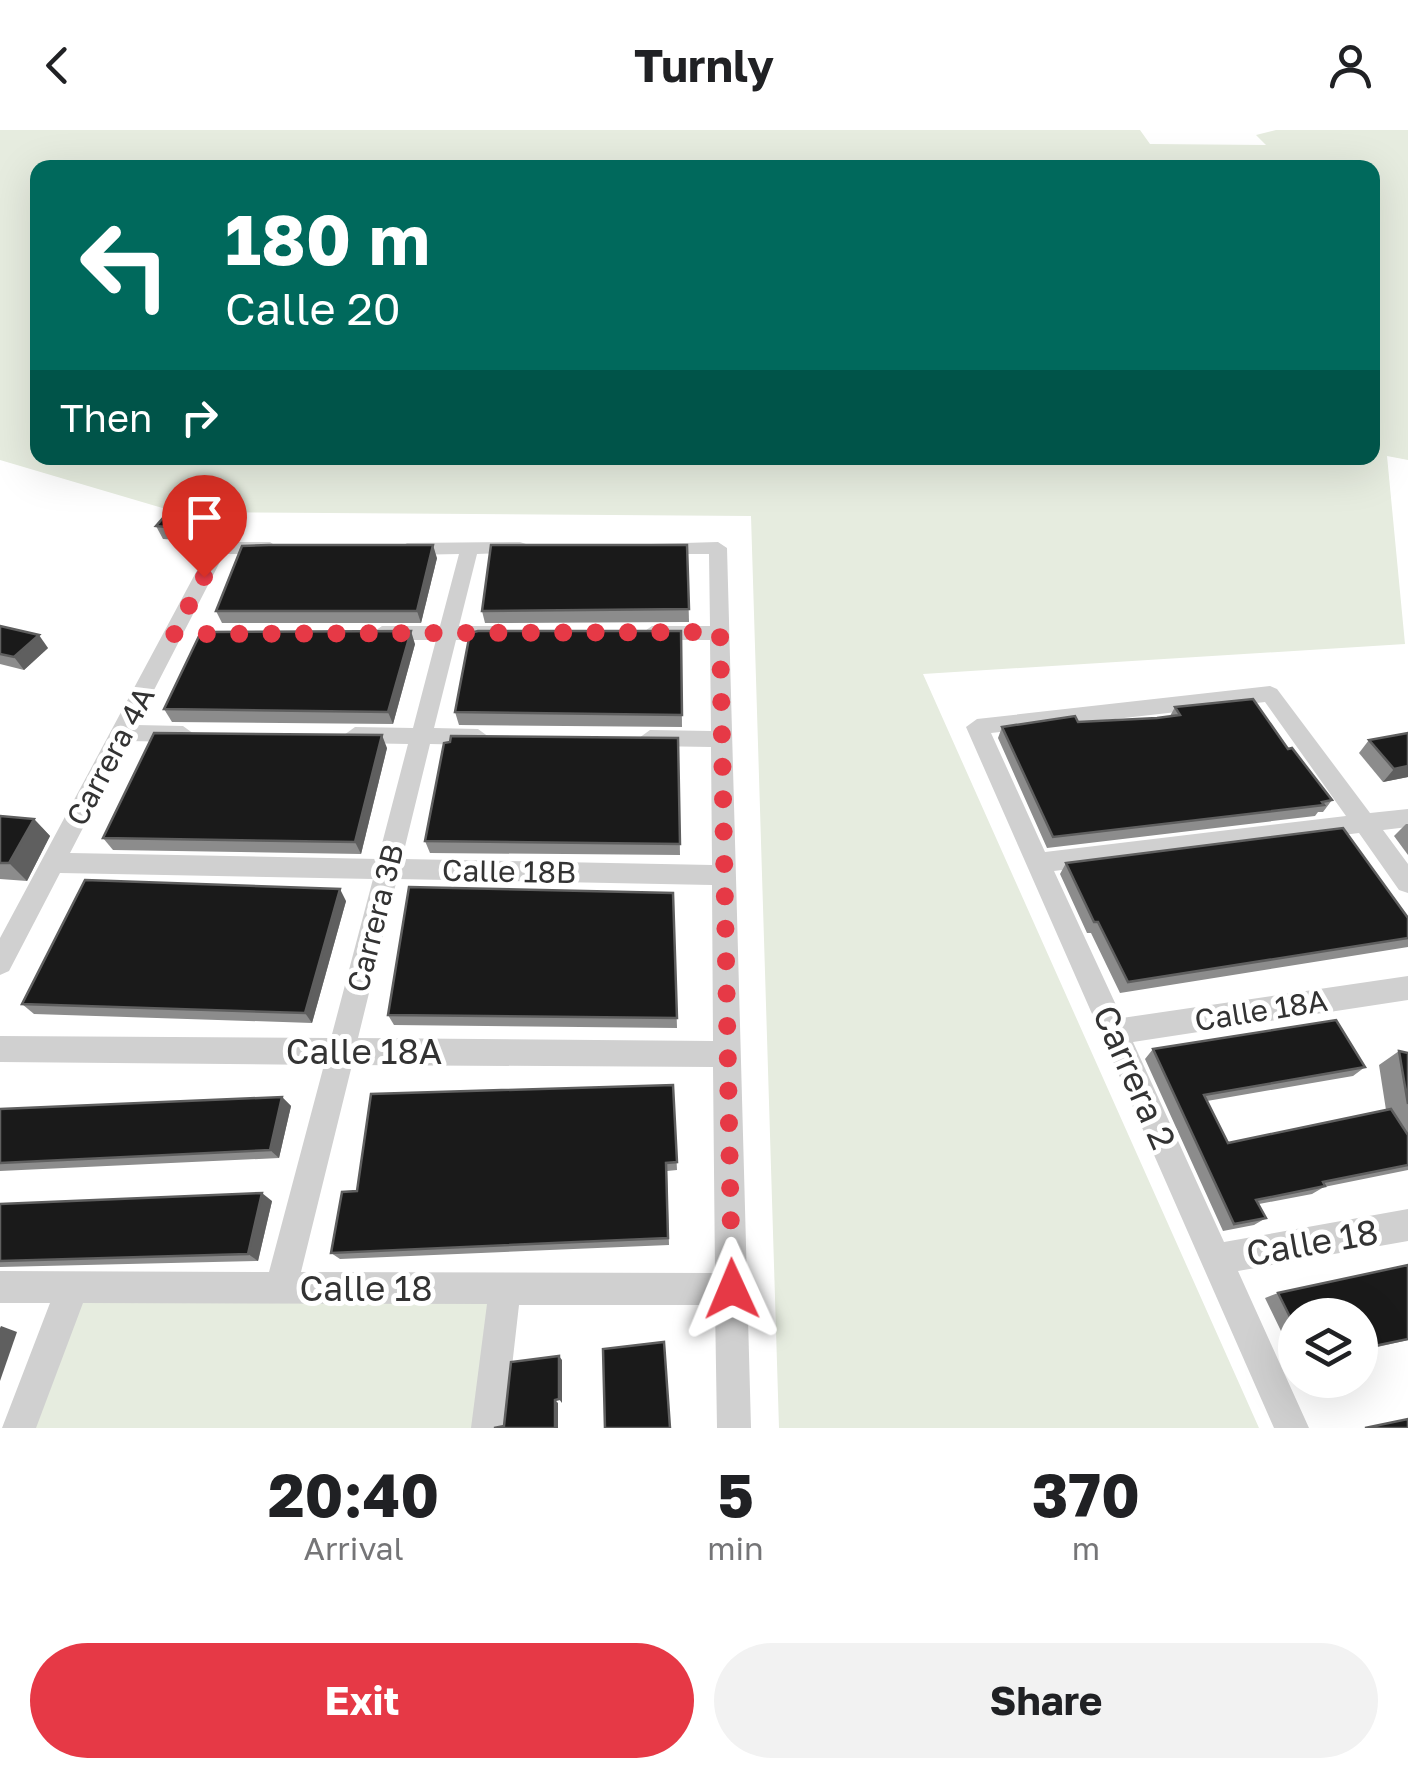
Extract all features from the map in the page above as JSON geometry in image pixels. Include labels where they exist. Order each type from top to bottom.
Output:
[{"type":"street","name":"Carrera 4A","points":[[0,963],[121,733],[184,634],[218,548],[296,548]]},
{"type":"street","points":[[392,548],[546,548]]},
{"type":"street","points":[[642,548],[718,548],[734,1428]]},
{"type":"street","name":"Carrera 3B","points":[[281,1288],[470,549]]},
{"type":"street","points":[[622,633],[720,632]]},
{"type":"street","points":[[370,634],[525,633]]},
{"type":"street","name":"Carrera 2","points":[[1292,1428],[977,727],[1270,694],[1364,823]]},
{"type":"street","points":[[121,733],[196,734]]},
{"type":"street","points":[[328,735],[502,737]]},
{"type":"street","points":[[622,738],[722,739]]},
{"type":"street","points":[[1038,863],[1408,818]]},
{"type":"street","points":[[1364,823],[1408,883]]},
{"type":"street","name":"Calle 18B","points":[[54,863],[724,875]]},
{"type":"street","name":"Calle 18A","points":[[1114,1032],[1408,988]]},
{"type":"street","name":"Calle 18A","points":[[0,1048],[727,1054]]},
{"type":"street","name":"Calle 18","points":[[1216,1259],[1408,1225]]},
{"type":"street","name":"Calle 18","points":[[0,1287],[732,1289]]},
{"type":"street","points":[[19,1428],[74,1288]]},
{"type":"street","points":[[488,1428],[505,1288]]},
{"type":"shaded area","points":[[0,130],[1140,130],[1150,144],[1266,145],[1256,135],[1276,130],[1408,130],[1408,460],[1387,456],[1405,644],[923,674],[1259,1428],[779,1428],[751,516],[176,512],[0,460]]},
{"type":"shaded area","points":[[497,1296],[481,1428],[29,1428],[76,1299]]},
{"type":"building","points":[[176,503],[216,507],[198,530],[156,526]]},
{"type":"building","points":[[433,545],[417,611],[216,611],[242,546]]},
{"type":"building","points":[[491,545],[687,545],[689,609],[482,611]]},
{"type":"building","points":[[0,626],[39,635],[14,657],[0,654]]},
{"type":"building","points":[[411,631],[388,712],[164,709],[201,632]]},
{"type":"building","points":[[681,631],[682,715],[455,712],[470,633]]},
{"type":"building","points":[[1253,699],[1288,749],[1292,748],[1332,800],[1322,802],[1324,805],[1053,837],[1002,727],[1075,716],[1078,722],[1157,718],[1180,715],[1175,707]]},
{"type":"building","points":[[154,733],[382,735],[355,842],[103,838]]},
{"type":"building","points":[[1408,733],[1408,766],[1394,769],[1369,740]]},
{"type":"building","points":[[451,736],[678,738],[680,844],[425,841],[444,743],[450,742]]},
{"type":"building","points":[[0,816],[34,819],[9,863],[0,863]]},
{"type":"building","points":[[1343,828],[1408,918],[1408,938],[1128,982],[1066,863]]},
{"type":"building","points":[[85,880],[340,889],[305,1013],[22,1004]]},
{"type":"building","points":[[409,887],[673,893],[677,1018],[388,1015]]},
{"type":"building","points":[[1336,1020],[1365,1067],[1204,1095],[1228,1143],[1391,1109],[1408,1135],[1408,1165],[1256,1200],[1266,1218],[1234,1224],[1153,1049]]},
{"type":"building","points":[[1399,1051],[1408,1053],[1408,1104]]},
{"type":"building","points":[[673,1085],[677,1162],[666,1163],[668,1238],[331,1253],[342,1192],[357,1191],[371,1094]]},
{"type":"building","points":[[282,1097],[270,1150],[0,1163],[0,1109]]},
{"type":"building","points":[[262,1193],[248,1254],[0,1261],[0,1204]]},
{"type":"building","points":[[1408,1265],[1408,1339],[1378,1345],[1378,1298],[1280,1298],[1278,1293]]},
{"type":"building","points":[[664,1342],[670,1428],[605,1428],[603,1349]]},
{"type":"building","points":[[559,1356],[555,1428],[494,1428],[504,1426],[511,1362]]},
{"type":"building","points":[[1408,1419],[1408,1428],[1365,1428]]},
{"type":"route","points":[[204,577],[174,634],[720,632],[732,1289]]}]
